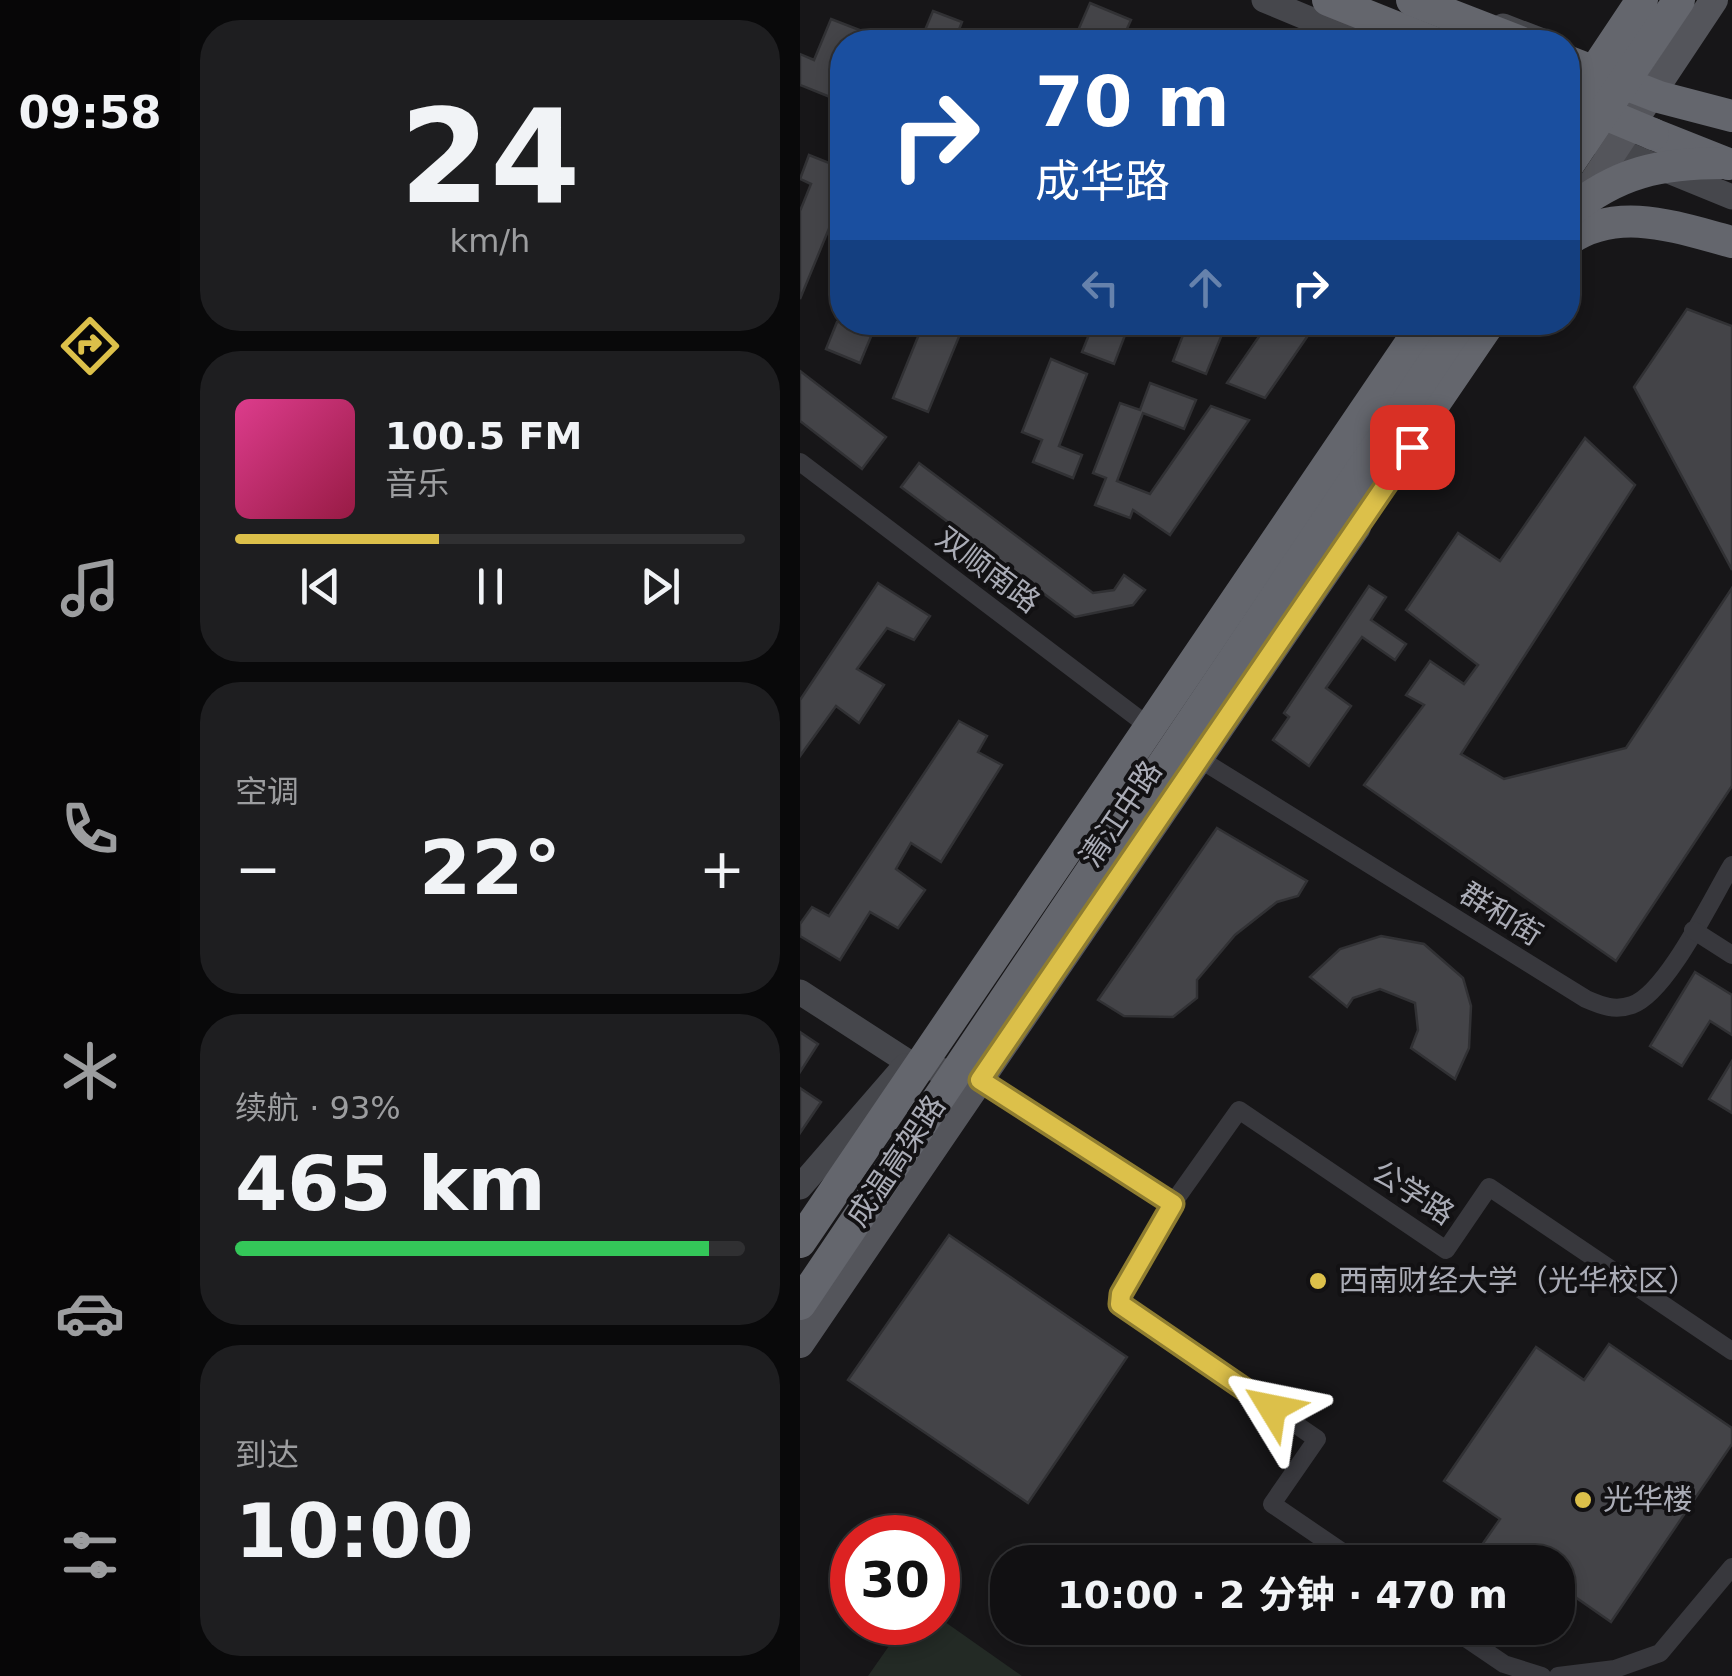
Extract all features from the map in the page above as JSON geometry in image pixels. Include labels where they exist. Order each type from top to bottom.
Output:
[{"type":"highway","points":[[1328,0],[1403,30]]},
{"type":"highway","points":[[1412,0],[1489,30]]},
{"type":"highway","points":[[1580,93],[1642,0]]},
{"type":"highway","points":[[1580,147],[1679,0]]},
{"type":"highway","points":[[1580,60],[1732,125]]},
{"type":"highway","points":[[1657,92],[1732,116]]},
{"type":"highway","points":[[1580,104],[1728,164]]},
{"type":"highway","points":[[1580,204],[1596,189],[1640,169],[1728,164]]},
{"type":"highway","points":[[1580,235],[1618,221],[1650,220],[1732,242]]},
{"type":"highway","name":"成温高架路","points":[[800,1242],[1416,335]]},
{"type":"highway","name":"成温高架路","points":[[800,1304],[1452,335]]},
{"type":"highway","points":[[1144,792],[1222,715],[1481,335]]},
{"type":"highway","points":[[800,1224],[869,1137]]},
{"type":"main road","points":[[1264,0],[1336,30]]},
{"type":"main road","points":[[1434,0],[1513,30]]},
{"type":"main road","points":[[1580,54],[1631,0]]},
{"type":"main road","points":[[1580,199],[1657,92],[1714,0]]},
{"type":"main road","points":[[1580,135],[1732,198]]},
{"type":"main road","name":"清江中路","points":[[800,1224],[1407,335]]},
{"type":"main road","name":"清江中路","points":[[800,1344],[1488,335]]},
{"type":"main road","points":[[800,992],[908,1062],[980,1080]]},
{"type":"main road","name":"清江中路","points":[[800,1187],[908,1062]]},
{"type":"street","name":"双顺南路","points":[[800,462],[1144,722]]},
{"type":"street","name":"群和街","points":[[1198,758],[1586,1000],[1610,1009],[1634,1005],[1656,989],[1732,864]]},
{"type":"street","points":[[1693,930],[1732,954]]},
{"type":"street","points":[[980,1080],[1173,1204],[1121,1294],[1120,1304],[1317,1439],[1272,1504],[1332,1545]]},
{"type":"street","name":"公学路","points":[[1173,1204],[1239,1110],[1446,1250],[1489,1187],[1732,1351]]},
{"type":"street","points":[[1558,1676],[1616,1669],[1660,1653],[1729,1578]]},
{"type":"street","points":[[1476,1645],[1504,1664],[1542,1676]]},
{"type":"shaded area","points":[[960,1632],[1022,1676],[868,1676],[890,1645],[960,1645]]},
{"type":"building","points":[[1090,3],[1131,20],[1126,30],[1078,30]]},
{"type":"building","points":[[933,11],[962,22],[959,30],[925,30]]},
{"type":"building","points":[[831,19],[859,30],[830,30],[830,97],[800,85],[800,54],[814,60]]},
{"type":"building","points":[[809,155],[830,163],[830,226],[800,299],[800,211],[811,184],[800,179]]},
{"type":"building","points":[[1687,309],[1732,326],[1732,570],[1634,387]]},
{"type":"building","points":[[832,335],[872,335],[860,363],[826,349]]},
{"type":"building","points":[[919,335],[960,335],[928,412],[893,398]]},
{"type":"building","points":[[1089,335],[1125,335],[1114,364],[1082,352]]},
{"type":"building","points":[[1183,335],[1222,335],[1206,374],[1173,361]]},
{"type":"building","points":[[1260,335],[1308,335],[1265,398],[1227,383]]},
{"type":"building","points":[[1051,359],[1087,374],[1059,446],[1082,455],[1073,478],[1033,462],[1042,440],[1022,432]]},
{"type":"building","points":[[800,371],[886,437],[862,469],[800,421]]},
{"type":"building","points":[[1150,383],[1196,400],[1184,429],[1143,413],[1117,481],[1150,494],[1211,406],[1249,420],[1170,535],[1133,510],[1130,518],[1095,505],[1106,478],[1093,473],[1120,403],[1140,410]]},
{"type":"building","points":[[1585,438],[1635,485],[1461,754],[1504,779],[1626,748],[1732,588],[1732,786],[1616,961],[1364,785],[1424,705],[1406,695],[1430,661],[1464,684],[1478,665],[1406,610],[1458,533],[1500,561]]},
{"type":"building","points":[[919,463],[1093,593],[1114,590],[1124,575],[1145,590],[1133,605],[1075,617],[901,487]]},
{"type":"building","points":[[878,583],[930,616],[914,640],[887,628],[857,669],[884,685],[859,723],[836,706],[800,756],[800,700]]},
{"type":"building","points":[[1369,586],[1386,597],[1371,620],[1406,644],[1395,660],[1362,637],[1326,688],[1351,706],[1309,766],[1273,740],[1289,717],[1284,713]]},
{"type":"building","points":[[959,721],[987,736],[978,752],[1002,765],[941,862],[911,843],[896,869],[925,890],[898,928],[870,912],[840,960],[800,936],[800,924],[812,907],[829,916]]},
{"type":"building","points":[[1217,828],[1307,881],[1298,896],[1277,902],[1235,935],[1197,980],[1197,998],[1173,1017],[1124,1016],[1098,1000]]},
{"type":"building","points":[[1381,936],[1424,944],[1463,978],[1471,1006],[1469,1048],[1455,1079],[1411,1048],[1418,1030],[1415,1003],[1380,989],[1353,998],[1347,1007],[1310,977],[1340,949]]},
{"type":"building","points":[[1695,972],[1732,995],[1732,1035],[1710,1021],[1682,1066],[1650,1046]]},
{"type":"building","points":[[800,1032],[818,1044],[800,1072]]},
{"type":"building","points":[[1732,1061],[1732,1113],[1709,1099]]},
{"type":"building","points":[[800,1088],[821,1102],[800,1133]]},
{"type":"building","points":[[949,1235],[1127,1357],[1028,1503],[848,1380]]},
{"type":"building","name":"光华楼","points":[[1609,1344],[1732,1428],[1732,1444],[1611,1622],[1575,1597],[1575,1545],[1482,1545],[1500,1519],[1444,1481],[1536,1347],[1584,1380]]},
{"type":"place","name":"西南财经大学（光华校区）","points":[[1318,1281]]},
{"type":"place","name":"光华楼","points":[[1583,1500]]},
{"type":"route","points":[[1272,1408],[1120,1304],[1121,1294],[1173,1204],[980,1080],[1412,447]]}]
